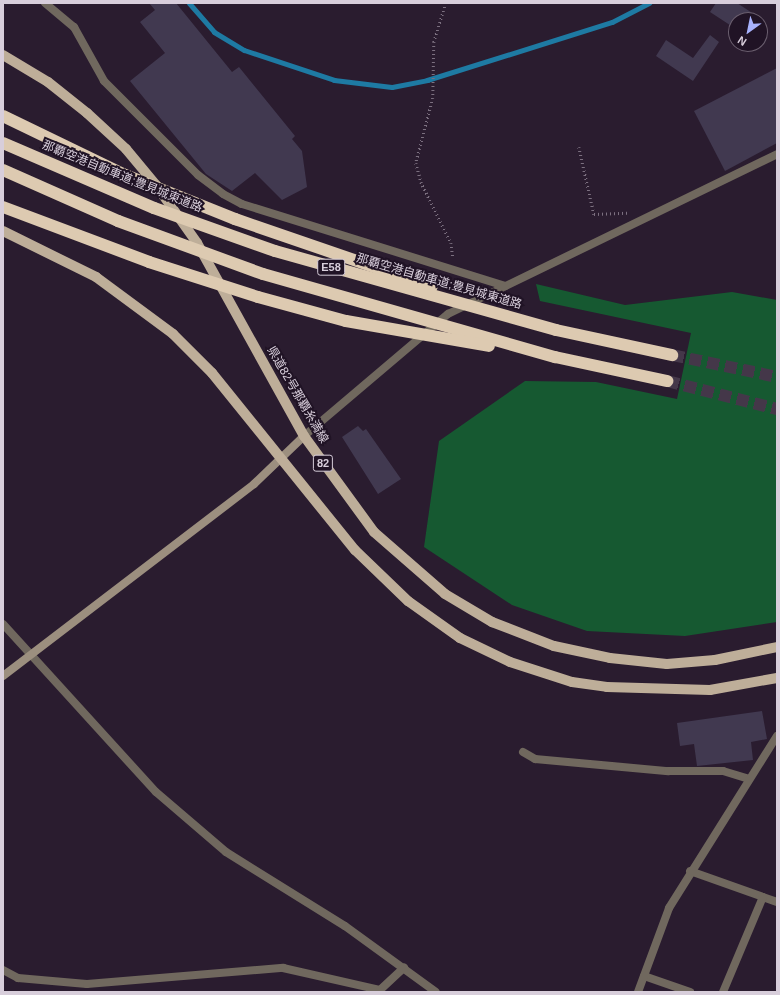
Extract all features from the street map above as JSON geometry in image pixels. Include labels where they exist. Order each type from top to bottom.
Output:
[{"type":"highway","points":[[3,116],[116,171],[235,219],[556,330]]},
{"type":"highway","name":"那覇空港自動車道;豊見城東道路","points":[[3,143],[154,208],[275,251],[556,330],[672,355]]},
{"type":"highway","name":"E58","points":[[3,170],[118,221],[264,274],[556,357],[667,381]]},
{"type":"highway","points":[[3,206],[149,262],[324,315],[556,357]]},
{"type":"main road","name":"県道82号那覇糸満線","points":[[3,55],[48,82],[87,113],[126,149],[156,185],[197,243],[304,436],[374,532],[445,594],[492,622],[554,646],[610,658],[668,664],[715,660],[777,647]]},
{"type":"main road","name":"82","points":[[3,231],[96,277],[161,324],[212,373],[355,550],[408,601],[460,638],[510,662],[572,682],[636,691],[710,690],[777,678]]},
{"type":"street","points":[[45,3],[74,27],[104,81],[198,175],[223,194],[242,204],[506,286]]},
{"type":"street","points":[[3,676],[32,652],[254,484],[304,436],[448,314],[777,154]]},
{"type":"street","points":[[3,624],[32,652],[156,792],[220,847],[345,926],[436,992]]},
{"type":"street","points":[[638,992],[668,908],[690,871],[777,736]]},
{"type":"street","points":[[523,752],[535,759],[668,771],[723,771],[749,779]]},
{"type":"street","points":[[690,871],[777,902]]},
{"type":"street","points":[[723,992],[762,897]]},
{"type":"street","points":[[3,970],[18,978],[87,984],[283,968],[380,990],[404,968]]},
{"type":"street","points":[[644,976],[690,992]]},
{"type":"path","points":[[446,3],[434,42],[433,72],[435,85],[416,163],[421,182],[451,244],[453,270]]},
{"type":"path","points":[[579,147],[594,214],[637,212],[640,220]]},
{"type":"green space","points":[[536,284],[625,305],[732,292],[777,300],[777,622],[685,636],[587,631],[512,605],[424,547],[439,441],[525,381],[596,382],[677,399],[691,333],[540,301]]},
{"type":"building","points":[[149,3],[176,3],[232,72],[239,67],[295,136],[292,139],[302,151],[307,187],[282,200],[255,173],[232,191],[206,174],[130,81],[165,53],[140,22],[155,10]]},
{"type":"building","points":[[716,3],[737,3],[751,12],[728,12],[728,24],[710,12]]},
{"type":"building","points":[[710,35],[719,42],[693,81],[656,56],[666,40],[693,58]]},
{"type":"building","points":[[777,68],[777,143],[725,171],[694,111]]},
{"type":"building","points":[[358,426],[363,431],[366,429],[401,479],[378,494],[342,437]]},
{"type":"building","points":[[762,711],[767,739],[751,742],[753,760],[697,766],[694,744],[680,746],[677,723]]},
{"type":"waterway","points":[[189,3],[214,32],[244,50],[334,80],[392,87],[427,80],[612,22],[649,3]]},
{"type":"tunnel","points":[[672,355],[777,377]]},
{"type":"tunnel","points":[[667,381],[777,409]]}]
